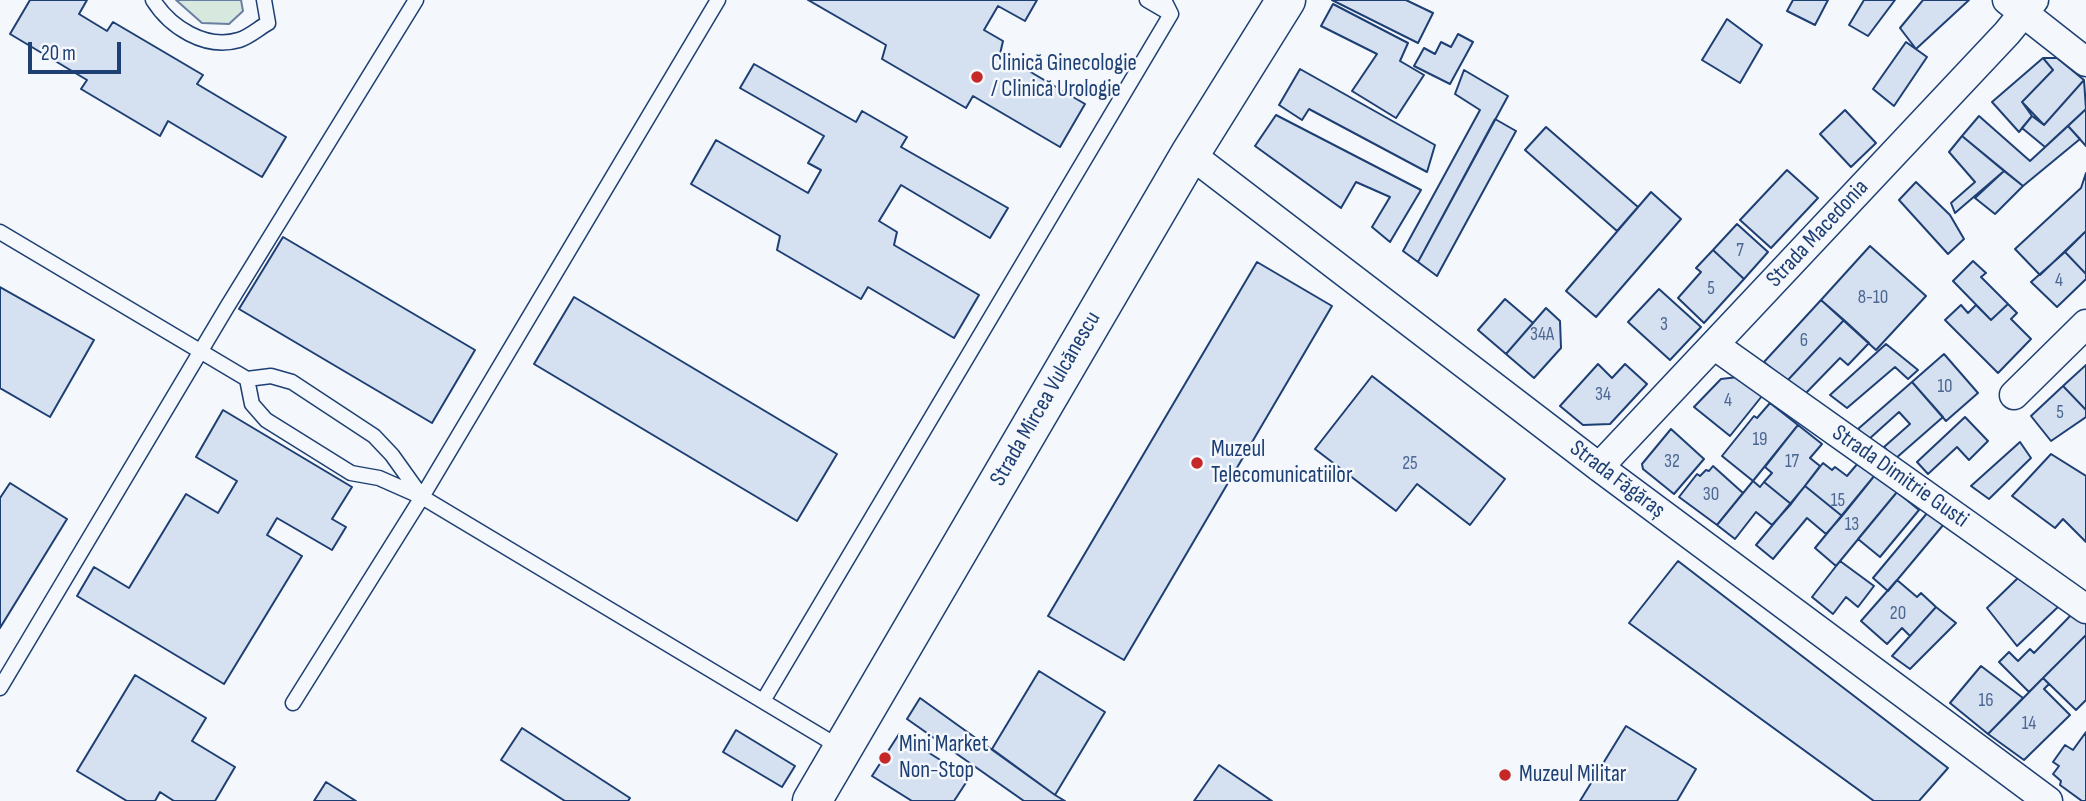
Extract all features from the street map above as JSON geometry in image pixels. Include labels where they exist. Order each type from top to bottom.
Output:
[{"type":"main road","name":"Strada Mircea Vulcănescu","points":[[812,801],[1190,154],[1286,0]]},
{"type":"street","points":[[2022,4],[2086,62]]},
{"type":"street","name":"Strada Macedonia","points":[[1599,467],[1714,345],[2022,4]]},
{"type":"street","name":"Strada Făgăraș","points":[[1190,154],[1599,467],[2048,801]]},
{"type":"street","points":[[2014,396],[2086,324]]},
{"type":"street","name":"Strada Dimitrie Gusti","points":[[1714,345],[2086,609]]},
{"type":"lane","points":[[153,0],[172,24],[203,40],[239,40],[268,23],[264,0]]},
{"type":"lane","points":[[0,688],[416,0]]},
{"type":"lane","points":[[293,703],[422,497],[718,0]]},
{"type":"lane","points":[[1147,0],[1171,14]]},
{"type":"lane","points":[[1164,0],[1171,14]]},
{"type":"lane","points":[[762,701],[1171,14]]},
{"type":"lane","points":[[0,232],[247,379],[271,376],[292,382],[374,436],[393,455],[422,497]]},
{"type":"lane","points":[[247,379],[251,404],[266,420],[351,473],[379,478],[422,497],[843,749]]},
{"type":"shaded area","points":[[176,0],[241,0],[243,11],[229,24],[202,23]]},
{"type":"building","points":[[30,0],[87,0],[79,14],[107,31],[113,22],[203,75],[197,84],[286,137],[262,177],[168,121],[160,136],[81,89],[87,80],[10,34]]},
{"type":"building","name":"Clinică Ginecologie / Clinică Urologie","points":[[808,0],[1037,0],[1025,21],[998,6],[984,30],[1003,41],[1000,54],[1085,104],[1060,147],[973,96],[966,108],[882,59],[886,45]]},
{"type":"building","points":[[1332,0],[1406,0],[1433,13],[1418,43]]},
{"type":"building","points":[[1793,0],[1828,0],[1815,25],[1787,11]]},
{"type":"building","points":[[1864,0],[1895,0],[1868,36],[1849,25]]},
{"type":"building","points":[[1923,0],[1969,0],[1916,49],[1900,28]]},
{"type":"building","points":[[1333,4],[1408,43],[1400,61],[1424,75],[1396,118],[1352,91],[1377,54],[1321,26]]},
{"type":"building","points":[[1727,19],[1762,45],[1740,83],[1702,60]]},
{"type":"building","points":[[1458,34],[1473,42],[1450,84],[1414,66],[1424,48],[1435,54],[1441,42],[1451,47]]},
{"type":"building","points":[[1906,42],[1927,57],[1894,106],[1873,89]]},
{"type":"building","points":[[2043,58],[2053,70],[2022,102],[2032,116],[2019,132],[1992,102]]},
{"type":"building","points":[[2043,58],[2057,58],[2084,80],[2044,125],[2022,102],[2053,70]]},
{"type":"building","points":[[754,64],[856,122],[862,111],[907,137],[901,147],[1008,208],[990,238],[901,185],[879,221],[897,232],[894,245],[979,295],[954,338],[868,287],[861,299],[777,250],[780,236],[691,184],[716,140],[808,193],[821,170],[808,163],[824,136],[740,88]]},
{"type":"building","points":[[1300,69],[1435,145],[1427,172],[1309,109],[1302,120],[1279,105]]},
{"type":"building","points":[[1464,70],[1508,96],[1418,262],[1403,251],[1480,110],[1455,94]]},
{"type":"building","points":[[2084,80],[2086,109],[2045,147],[2022,128],[2032,116],[2044,125]]},
{"type":"building","points":[[2086,109],[2086,146],[2068,126]]},
{"type":"building","points":[[1845,110],[1876,143],[1851,167],[1820,134]]},
{"type":"building","points":[[1276,115],[1421,190],[1390,242],[1372,227],[1390,197],[1356,182],[1341,208],[1255,146]]},
{"type":"building","points":[[1979,116],[2030,161],[2068,126],[2080,139],[2023,186],[1962,136]]},
{"type":"building","points":[[1495,119],[1516,131],[1437,276],[1418,262]]},
{"type":"building","points":[[1546,127],[1638,207],[1617,231],[1525,150]]},
{"type":"building","points":[[1962,136],[2004,171],[1955,213],[1951,203],[1975,182],[1949,152]]},
{"type":"building","points":[[1787,170],[1818,198],[1771,248],[1740,220]]},
{"type":"building","points":[[2004,171],[2023,186],[1995,214],[1975,198]]},
{"type":"building","points":[[2086,173],[2086,231],[2040,275],[2015,249],[2081,188]]},
{"type":"building","points":[[1916,182],[1950,215],[1964,239],[1948,254],[1899,200]]},
{"type":"building","points":[[1651,192],[1681,219],[1596,317],[1566,291]]},
{"type":"building","points":[[1737,224],[1768,252],[1744,279],[1713,250]]},
{"type":"building","points":[[2086,231],[2086,274],[2065,252]]},
{"type":"building","points":[[283,237],[475,350],[432,423],[239,309]]},
{"type":"building","points":[[1870,246],[1926,296],[1876,350],[1821,300]]},
{"type":"building","points":[[1713,250],[1744,279],[1704,323],[1678,298],[1701,272],[1696,268]]},
{"type":"building","points":[[2065,252],[2086,274],[2086,279],[2057,307],[2031,282]]},
{"type":"building","points":[[1973,261],[1986,273],[1981,277],[2008,304],[1991,320],[1953,281]]},
{"type":"building","points":[[1257,262],[1332,306],[1124,660],[1048,616]]},
{"type":"building","points":[[0,287],[94,340],[50,417],[0,388]]},
{"type":"building","points":[[1659,289],[1701,327],[1670,360],[1628,322]]},
{"type":"building","points":[[574,297],[837,454],[797,521],[534,364]]},
{"type":"building","points":[[1505,299],[1533,323],[1506,354],[1478,330]]},
{"type":"building","points":[[1821,300],[1844,320],[1787,381],[1764,362]]},
{"type":"building","points":[[2008,304],[2017,313],[2011,319],[2031,339],[1998,373],[1945,320],[1961,305],[1968,313],[1976,305],[1991,320]]},
{"type":"building","points":[[1546,308],[1560,321],[1561,348],[1534,378],[1506,354]]},
{"type":"building","points":[[1844,320],[1869,343],[1848,365],[1840,358],[1805,394],[1787,381]]},
{"type":"building","points":[[1886,344],[1918,370],[1908,379],[1895,367],[1847,408],[1830,395]]},
{"type":"building","points":[[1944,354],[1978,393],[1946,421],[1912,382]]},
{"type":"building","points":[[1598,364],[1612,378],[1625,364],[1647,384],[1610,424],[1583,425],[1560,406]]},
{"type":"building","points":[[2086,365],[2086,410],[2063,386]]},
{"type":"building","points":[[1372,376],[1505,479],[1470,525],[1417,484],[1396,511],[1315,449]]},
{"type":"building","points":[[1738,377],[1762,396],[1730,436],[1694,407],[1721,379]]},
{"type":"building","points":[[1912,382],[1943,417],[1895,459],[1884,447],[1910,424],[1899,412],[1868,440],[1858,429]]},
{"type":"building","points":[[2063,386],[2086,410],[2086,417],[2051,441],[2031,416]]},
{"type":"building","points":[[1770,403],[1798,425],[1753,481],[1722,456],[1754,416],[1757,418]]},
{"type":"building","points":[[223,410],[352,487],[332,519],[346,527],[332,550],[277,518],[267,535],[302,556],[224,684],[77,596],[94,567],[129,588],[186,494],[218,513],[237,481],[196,457]]},
{"type":"building","points":[[1965,417],[1988,441],[1969,460],[1957,447],[1928,474],[1917,462]]},
{"type":"building","points":[[1798,425],[1822,444],[1810,458],[1820,466],[1791,504],[1764,482],[1772,473],[1765,467]]},
{"type":"building","points":[[1671,429],[1704,459],[1674,494],[1643,469],[1642,464]]},
{"type":"building","points":[[2020,442],[2031,458],[1989,499],[1971,486]]},
{"type":"building","points":[[2051,454],[2086,476],[2086,542],[2063,519],[2055,528],[2012,496]]},
{"type":"building","points":[[1859,462],[1875,475],[1842,516],[1805,486],[1823,463],[1832,470],[1835,467],[1847,476]]},
{"type":"building","points":[[1713,466],[1743,493],[1717,525],[1679,497],[1697,474],[1700,476]]},
{"type":"building","points":[[1875,475],[1897,492],[1836,566],[1815,548]]},
{"type":"building","points":[[1753,481],[1760,487],[1764,482],[1791,504],[1772,525],[1756,512],[1735,539],[1717,525]]},
{"type":"building","points":[[10,483],[67,519],[0,628],[0,498]]},
{"type":"building","points":[[1805,486],[1842,516],[1826,534],[1807,518],[1773,559],[1756,545]]},
{"type":"building","points":[[1897,492],[1919,510],[1880,557],[1858,539]]},
{"type":"building","points":[[1928,512],[1944,524],[1888,591],[1873,578]]},
{"type":"building","points":[[1678,561],[1948,768],[1919,801],[1874,801],[1629,623]]},
{"type":"building","points":[[1840,561],[1874,586],[1858,607],[1846,597],[1833,614],[1812,597]]},
{"type":"building","points":[[2020,576],[2059,606],[2017,646],[1987,608]]},
{"type":"building","points":[[1897,580],[1917,597],[1921,593],[1936,607],[1910,636],[1902,628],[1887,644],[1861,621]]},
{"type":"building","points":[[1936,607],[1956,623],[1910,669],[1892,656]]},
{"type":"building","points":[[2074,612],[2086,624],[2086,635],[2029,692],[1999,662],[2009,652],[2018,661],[2030,649],[2034,653]]},
{"type":"building","points":[[2086,635],[2086,700],[2076,710],[2043,678]]},
{"type":"building","points":[[1981,666],[2023,698],[1988,734],[1950,703]]},
{"type":"building","points":[[1039,671],[1105,712],[1055,795],[992,749]]},
{"type":"building","points":[[135,675],[206,718],[192,741],[235,767],[215,801],[174,801],[160,792],[155,801],[127,801],[77,771]]},
{"type":"building","points":[[2043,678],[2049,684],[2044,689],[2070,715],[2024,760],[1988,734]]},
{"type":"building","points":[[920,698],[1065,801],[1024,801],[907,719]]},
{"type":"building","points":[[1626,726],[1696,769],[1677,801],[1580,801]]},
{"type":"building","points":[[522,728],[630,798],[628,801],[565,801],[501,760]]},
{"type":"building","points":[[736,730],[795,766],[782,787],[723,752]]},
{"type":"building","points":[[2086,732],[2086,801],[2082,801],[2060,785],[2061,781],[2053,774],[2059,766],[2053,762],[2065,745],[2073,750]]},
{"type":"building","points":[[899,734],[969,778],[954,801],[912,801],[872,776]]},
{"type":"building","points":[[1219,765],[1272,801],[1194,801]]},
{"type":"building","points":[[326,782],[356,801],[314,801]]},
{"type":"place","name":"Clinică Ginecologie / Clinică Urologie","points":[[977,77]]},
{"type":"place","name":"Muzeul Telecomunicatiilor","points":[[1197,463]]},
{"type":"place","name":"Mini Market Non-Stop","points":[[885,758]]},
{"type":"place","name":"Muzeul Militar","points":[[1505,775]]}]
